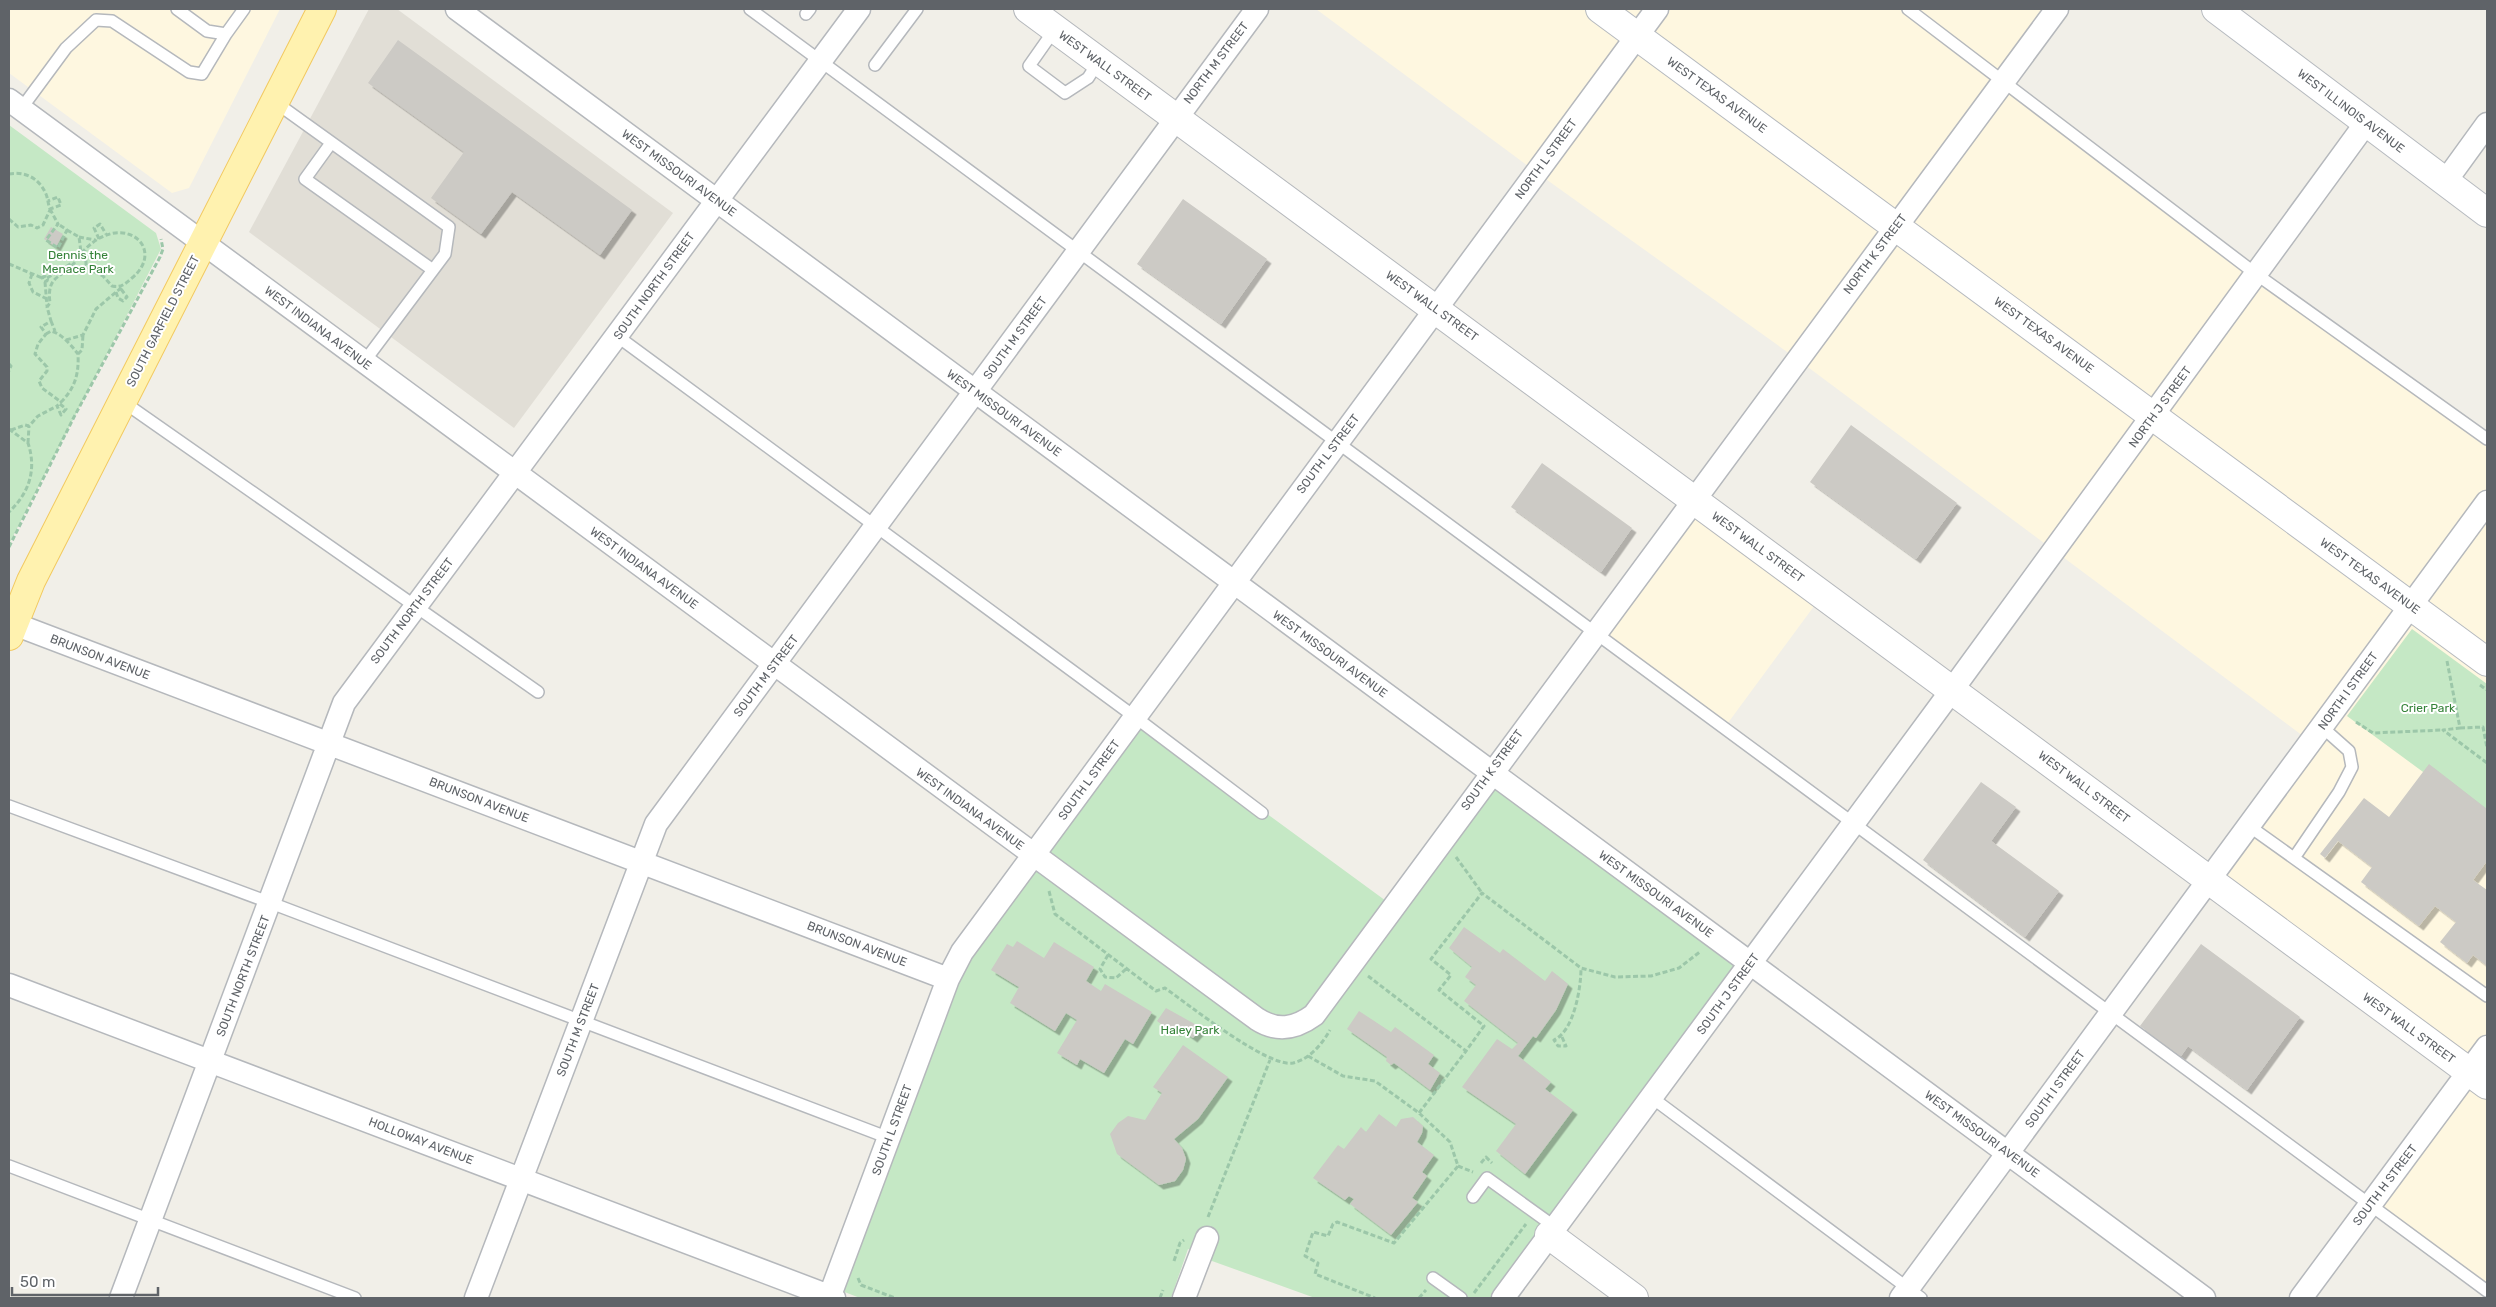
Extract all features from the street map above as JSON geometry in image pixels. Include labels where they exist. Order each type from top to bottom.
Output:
[{"type":"main road","name":"SOUTH GARFIELD STREET","points":[[10,627],[30,581],[322,9]]},
{"type":"street","name":"WEST MISSOURI AVENUE","points":[[457,9],[2204,1298]]},
{"type":"street","name":"SOUTH NORTH STREET","points":[[121,1298],[331,743],[344,703],[859,9]]},
{"type":"street","name":"WEST WALL STREET","points":[[1028,9],[2478,1078]]},
{"type":"street","name":"NORTH M STREET","points":[[1176,118],[1257,9]]},
{"type":"street","name":"WEST TEXAS AVENUE","points":[[1600,9],[2410,606],[2481,672]]},
{"type":"street","name":"NORTH L STREET","points":[[1435,309],[1657,9]]},
{"type":"street","name":"NORTH K STREET","points":[[1693,499],[2057,9]]},
{"type":"street","name":"WEST ILLINOIS AVENUE","points":[[2216,9],[2487,213]]},
{"type":"street","name":"WEST INDIANA AVENUE","points":[[15,104],[1257,1019],[1266,1025],[1283,1028]]},
{"type":"street","name":"SOUTH M STREET","points":[[476,1298],[656,824],[1176,118]]},
{"type":"street","name":"NORTH J STREET","points":[[1952,690],[2366,123]]},
{"type":"street","points":[[2445,182],[2487,124]]},
{"type":"street","name":"SOUTH L STREET","points":[[831,1298],[948,979],[962,952],[1435,309]]},
{"type":"street","name":"SOUTH K STREET","points":[[1283,1028],[1304,1023],[1314,1015],[1693,499]]},
{"type":"street","name":"NORTH I STREET","points":[[2210,880],[2322,727],[2345,712],[2410,606],[2487,502]]},
{"type":"street","name":"BRUNSON AVENUE","points":[[10,627],[331,743],[948,979]]},
{"type":"street","name":"SOUTH J STREET","points":[[1503,1298],[1548,1226],[1652,1097],[1952,690]]},
{"type":"street","name":"SOUTH I STREET","points":[[1910,1295],[2008,1153],[2210,880]]},
{"type":"street","name":"HOLLOWAY AVENUE","points":[[9,985],[831,1298]]},
{"type":"street","name":"SOUTH H STREET","points":[[2301,1298],[2371,1204],[2478,1078],[2487,1047]]},
{"type":"street","points":[[1548,1226],[1634,1298]]},
{"type":"street","points":[[1184,1298],[1203,1232]]},
{"type":"lane","points":[[177,9],[206,31],[226,34]]},
{"type":"lane","points":[[15,104],[66,48],[96,20],[112,21],[189,72],[202,74],[226,34],[244,9]]},
{"type":"lane","points":[[750,9],[2487,1290]]},
{"type":"lane","points":[[875,65],[916,9]]},
{"type":"lane","points":[[1908,9],[2004,80],[2256,274],[2487,439]]},
{"type":"lane","points":[[1055,29],[1030,66],[1065,93],[1088,78],[1099,61]]},
{"type":"lane","points":[[275,102],[449,227],[446,254],[364,362]]},
{"type":"lane","points":[[331,143],[305,179],[433,270]]},
{"type":"lane","points":[[617,336],[877,526],[1262,813]]},
{"type":"lane","points":[[122,401],[538,692]]},
{"type":"lane","points":[[2294,858],[2339,792],[2352,767],[2349,751],[2322,727]]},
{"type":"lane","points":[[9,806],[271,903],[889,1138]]},
{"type":"lane","points":[[2249,826],[2487,996]]},
{"type":"lane","points":[[1652,1097],[1910,1295]]},
{"type":"lane","points":[[9,1166],[150,1222],[355,1298]]},
{"type":"lane","points":[[1474,1197],[1487,1178],[1548,1226]]},
{"type":"lane","points":[[1433,1278],[1461,1298]]},
{"type":"path","points":[[9,174],[20,173],[32,177],[42,186],[50,210],[58,224],[79,237],[97,239]]},
{"type":"path","points":[[9,219],[18,227],[31,225],[37,228],[43,225],[50,210],[61,205],[58,197],[48,201]]},
{"type":"path","points":[[58,224],[46,240],[51,244],[58,248],[67,230]]},
{"type":"path","points":[[97,239],[94,228],[100,224],[106,234]]},
{"type":"path","points":[[9,512],[22,497],[31,478],[31,457],[28,443],[29,426],[38,416],[59,404],[68,395],[77,378],[78,354],[82,350],[83,335],[96,309],[142,267],[144,250],[140,242],[126,232],[106,234],[81,252]]},
{"type":"path","points":[[9,546],[74,417],[160,257],[163,249],[159,236]]},
{"type":"path","points":[[47,306],[50,304],[49,288],[54,280],[72,267],[81,252],[79,237]]},
{"type":"path","points":[[86,250],[86,265],[88,268],[103,276],[112,286],[121,288],[127,298],[123,301],[118,298],[116,292]]},
{"type":"path","points":[[9,264],[45,279],[63,270],[77,259]]},
{"type":"path","points":[[32,274],[29,283],[33,292],[47,299]]},
{"type":"path","points":[[45,279],[50,321],[55,331],[78,354]]},
{"type":"path","points":[[46,334],[41,327],[50,321]]},
{"type":"path","points":[[55,331],[51,330],[46,334],[35,350],[37,358],[47,367],[47,371],[39,382],[40,385],[59,404]]},
{"type":"path","points":[[66,340],[83,335]]},
{"type":"path","points":[[9,364],[11,366],[9,371]]},
{"type":"path","points":[[10,429],[25,425],[29,426]]},
{"type":"path","points":[[10,429],[28,443]]},
{"type":"path","points":[[2441,656],[2452,664]]},
{"type":"path","points":[[2447,661],[2460,728]]},
{"type":"path","points":[[2481,672],[2487,690]]},
{"type":"path","points":[[2345,712],[2373,733],[2487,726]]},
{"type":"path","points":[[2345,712],[2356,722]]},
{"type":"path","points":[[2483,727],[2487,748]]},
{"type":"path","points":[[2443,730],[2487,763]]},
{"type":"path","points":[[1453,853],[1482,893],[1582,968],[1615,977],[1651,976],[1679,968],[1703,949],[1695,943]]},
{"type":"path","points":[[1044,885],[1049,888],[1049,899],[1055,914],[1156,991],[1166,988],[1270,1060],[1292,1063],[1308,1056],[1324,1040],[1335,1022]]},
{"type":"path","points":[[1419,1113],[1484,1026],[1439,990],[1451,975],[1430,959],[1482,893]]},
{"type":"path","points":[[1108,955],[1100,969],[1104,977],[1116,978],[1126,968]]},
{"type":"path","points":[[1351,963],[1466,1051]]},
{"type":"path","points":[[1562,1037],[1577,999],[1582,968]]},
{"type":"path","points":[[1308,1056],[1343,1076],[1375,1081],[1419,1113],[1450,1142],[1458,1166],[1394,1244],[1337,1222],[1333,1224],[1328,1236],[1313,1232],[1306,1256],[1318,1262],[1315,1274],[1375,1298]]},
{"type":"path","points":[[1172,1265],[1180,1243],[1203,1232],[1270,1060]]},
{"type":"path","points":[[1471,1298],[1528,1221],[1548,1226]]},
{"type":"path","points":[[861,1268],[858,1277],[861,1286],[895,1298]]},
{"type":"path","points":[[1160,1298],[1166,1281]]},
{"type":"shaded area","points":[[9,9],[280,9],[189,188],[172,193],[9,73]]},
{"type":"shaded area","points":[[369,9],[397,9],[673,213],[514,428],[249,232]]},
{"type":"shaded area","points":[[1316,9],[2057,9],[2002,81],[2487,441],[2487,1295],[2368,1207],[2468,1070],[2209,880],[2311,742],[1797,359],[1536,172]]},
{"type":"shaded area","points":[[1694,499],[1823,594],[1722,731],[1592,636]]},
{"type":"green space","name":"Dennis the Menace Park","points":[[9,125],[156,233],[161,249],[9,544]]},
{"type":"green space","name":"Crier Park","points":[[2412,629],[2487,684],[2487,819],[2347,716]]},
{"type":"green space","name":"Haley Park","points":[[1135,717],[1397,909],[1494,781],[1740,966],[1491,1298],[1315,1298],[1212,1261],[1188,1249],[1171,1298],[860,1298],[842,1291],[969,956],[1037,870]]},
{"type":"building","points":[[398,40],[632,210],[600,255],[512,192],[481,234],[431,198],[464,152],[368,83]]},
{"type":"building","points":[[1183,199],[1267,259],[1221,324],[1137,264]]},
{"type":"building","points":[[51,227],[63,234],[56,247],[44,239]]},
{"type":"building","points":[[1851,425],[1957,503],[1916,559],[1810,482]]},
{"type":"building","points":[[1542,463],[1632,528],[1601,572],[1511,507]]},
{"type":"building","points":[[2429,764],[2487,809],[2487,861],[2473,880],[2487,890],[2487,966],[2473,955],[2467,963],[2440,942],[2456,922],[2435,906],[2419,926],[2361,882],[2372,867],[2338,841],[2325,858],[2320,854],[2364,798],[2389,817]]},
{"type":"building","points":[[1981,782],[2016,807],[1991,841],[2059,891],[2025,937],[1923,860]]},
{"type":"building","points":[[1464,927],[1500,953],[1503,949],[1545,981],[1552,971],[1568,984],[1556,1010],[1536,1038],[1533,1036],[1518,1056],[1551,1082],[1545,1089],[1573,1110],[1525,1174],[1496,1151],[1516,1124],[1462,1087],[1497,1039],[1512,1049],[1518,1043],[1464,1001],[1476,985],[1465,977],[1472,967],[1449,948]]},
{"type":"building","points":[[1017,941],[1044,958],[1054,942],[1094,967],[1086,981],[1101,991],[1105,984],[1152,1012],[1133,1044],[1125,1039],[1104,1073],[1080,1059],[1077,1065],[1057,1053],[1077,1020],[1066,1013],[1055,1031],[1010,1003],[1019,987],[991,970],[1007,944],[1013,947]]},
{"type":"building","points":[[2201,944],[2300,1017],[2247,1090],[2188,1046],[2181,1056],[2140,1026]]},
{"type":"building","points":[[1166,1008],[1202,1028],[1193,1038],[1180,1029],[1176,1032],[1172,1027],[1169,1030],[1157,1021]]},
{"type":"building","points":[[1359,1011],[1391,1032],[1395,1027],[1434,1055],[1428,1064],[1440,1073],[1430,1090],[1394,1063],[1391,1065],[1386,1061],[1387,1057],[1347,1029]]},
{"type":"building","points":[[1183,1045],[1228,1077],[1198,1119],[1174,1139],[1182,1148],[1186,1159],[1183,1170],[1175,1181],[1159,1185],[1117,1154],[1110,1134],[1118,1123],[1128,1116],[1145,1120],[1162,1093],[1153,1087]]},
{"type":"building","points":[[1379,1114],[1396,1127],[1401,1119],[1413,1117],[1423,1126],[1422,1133],[1417,1142],[1434,1155],[1422,1172],[1427,1176],[1412,1198],[1418,1202],[1391,1235],[1350,1204],[1354,1199],[1349,1196],[1345,1200],[1313,1178],[1338,1145],[1344,1149],[1361,1127],[1366,1132]]}]
